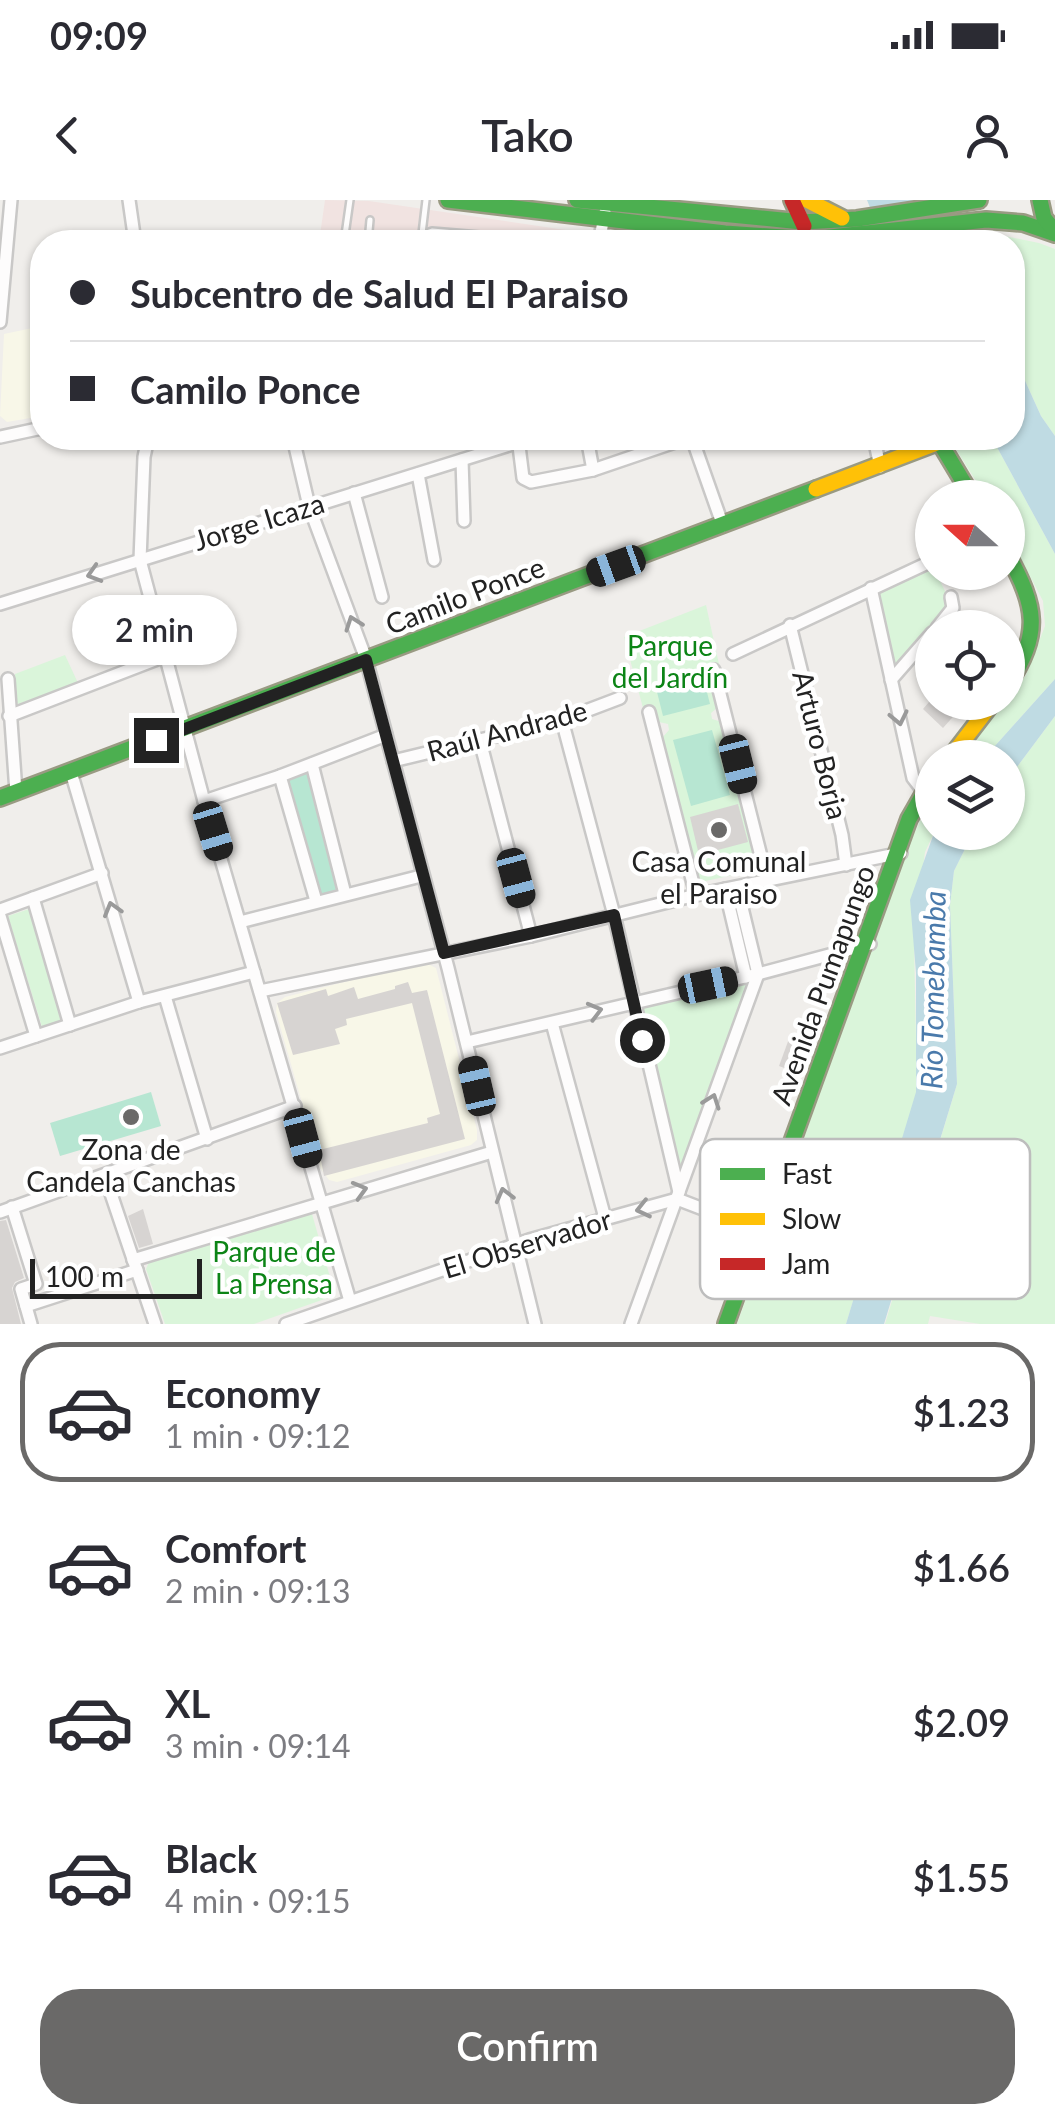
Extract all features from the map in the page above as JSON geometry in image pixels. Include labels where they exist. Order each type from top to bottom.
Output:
[{"type":"main road","points":[[448,200],[605,211],[720,230]]},
{"type":"main road","points":[[578,200],[605,211]]},
{"type":"main road","points":[[792,200],[807,230]]},
{"type":"main road","points":[[807,200],[850,230]]},
{"type":"main road","points":[[855,230],[977,200]]},
{"type":"main road","points":[[1040,200],[1044,218],[1055,233]]},
{"type":"main road","points":[[864,230],[1006,220],[1055,233]]},
{"type":"main road","points":[[734,230],[802,222],[846,230]]},
{"type":"main road","name":"Camilo Ponce","points":[[8,795],[919,450]]},
{"type":"main road","points":[[947,450],[963,480]]},
{"type":"main road","points":[[1025,586],[1034,621],[1025,655]]},
{"type":"main road","points":[[964,740],[979,720]]},
{"type":"main road","name":"Avenida Pumapungo","points":[[798,1139],[915,818]]},
{"type":"main road","name":"Avenida Pumapungo","points":[[726,1324],[736,1299]]},
{"type":"street","points":[[129,200],[133,230]]},
{"type":"street","points":[[0,322],[7,203]]},
{"type":"street","points":[[601,230],[605,211]]},
{"type":"street","points":[[0,437],[30,431]]},
{"type":"street","points":[[147,450],[140,560],[204,801],[350,1301]]},
{"type":"street","points":[[296,450],[309,506],[366,660],[444,953],[534,1324]]},
{"type":"street","name":"Jorge Icaza","points":[[0,604],[490,450]]},
{"type":"street","points":[[519,450],[523,478],[532,482],[593,470],[653,450]]},
{"type":"street","points":[[589,450],[593,470]]},
{"type":"street","points":[[694,450],[723,526]]},
{"type":"street","points":[[876,450],[880,467]]},
{"type":"street","points":[[462,460],[464,521]]},
{"type":"street","points":[[418,474],[434,560]]},
{"type":"street","points":[[354,494],[382,597]]},
{"type":"street","points":[[733,654],[915,569]]},
{"type":"street","points":[[871,588],[915,780]]},
{"type":"street","points":[[950,610],[954,605],[952,597]]},
{"type":"street","name":"Arturo Borja","points":[[790,625],[846,865]]},
{"type":"street","points":[[891,680],[915,653]]},
{"type":"street","points":[[10,716],[165,656]]},
{"type":"street","points":[[714,670],[767,880]]},
{"type":"street","points":[[8,679],[8,795]]},
{"type":"street","name":"Raúl Andrade","points":[[393,762],[562,720],[620,698]]},
{"type":"street","points":[[649,712],[696,895]]},
{"type":"street","points":[[562,720],[614,915],[678,1195]]},
{"type":"street","name":"Raúl Andrade","points":[[204,801],[386,735]]},
{"type":"street","points":[[480,742],[531,936]]},
{"type":"street","points":[[312,764],[345,894]]},
{"type":"street","points":[[71,772],[140,1002]]},
{"type":"street","points":[[280,776],[316,900]]},
{"type":"street","points":[[260,991],[900,854]]},
{"type":"street","points":[[36,1036],[0,913],[102,872]]},
{"type":"street","points":[[240,922],[422,876]]},
{"type":"street","points":[[631,1324],[752,976],[731,888]]},
{"type":"street","points":[[32,898],[70,1025]]},
{"type":"street","points":[[466,1042],[752,976],[868,944]]},
{"type":"street","points":[[0,1048],[140,1002],[254,972]]},
{"type":"street","points":[[164,996],[206,1139]]},
{"type":"street","points":[[552,1023],[605,1218]]},
{"type":"street","points":[[31,1324],[21,1289],[36,1284],[6,1210],[294,1106]]},
{"type":"street","points":[[26,1306],[320,1201],[492,1152]]},
{"type":"street","points":[[105,1176],[155,1324]]},
{"type":"street","points":[[678,1195],[700,1205]]},
{"type":"street","name":"El Observador","points":[[286,1324],[516,1245],[678,1195]]},
{"type":"lane","points":[[346,230],[350,200]]},
{"type":"lane","points":[[422,230],[426,200]]},
{"type":"lane","points":[[369,230],[370,220]]},
{"type":"shaded area","points":[[325,200],[369,201],[565,230],[321,230]]},
{"type":"shaded area","points":[[30,329],[30,418],[7,422],[0,416],[4,334]]},
{"type":"shaded area","points":[[424,962],[436,968],[477,1140],[471,1145],[337,1182],[329,1180],[321,1169],[276,1012],[277,1003],[285,997]]},
{"type":"green space","points":[[1025,240],[1055,249],[1055,436],[1025,381]]},
{"type":"green space","points":[[957,450],[999,450],[1015,480],[975,480]]},
{"type":"green space","points":[[1025,499],[1055,554],[1055,679],[1025,712],[1025,676],[1045,626],[1043,601],[1025,567]]},
{"type":"green space","points":[[915,573],[915,590],[944,590],[952,605],[948,610],[915,610],[915,648],[896,670],[878,590]]},
{"type":"green space","name":"Parque del Jardín","points":[[706,605],[719,664],[709,668],[718,707],[711,713],[712,719],[722,722],[757,865],[756,870],[701,882],[697,880],[663,737],[669,730],[668,724],[659,722],[653,705],[643,708],[624,637]]},
{"type":"green space","points":[[65,655],[78,683],[18,704],[15,701],[15,674]]},
{"type":"green space","points":[[702,673],[710,704],[663,716],[655,684]]},
{"type":"green space","points":[[1055,716],[1055,1324],[980,1324],[930,1316],[928,1324],[885,1324],[892,1299],[1030,1299],[1030,1139],[940,1139],[957,1084],[950,905],[954,871],[964,850],[1025,850],[1025,756]]},
{"type":"green space","points":[[990,720],[1018,720],[1000,740],[975,740]]},
{"type":"green space","points":[[712,730],[730,795],[691,806],[673,740]]},
{"type":"green space","points":[[302,772],[310,776],[337,889],[325,896],[318,892],[287,782]]},
{"type":"green space","points":[[915,832],[915,850],[926,850],[914,940],[917,1092],[903,1139],[804,1139]]},
{"type":"green space","points":[[29,909],[62,1020],[42,1027],[8,916]]},
{"type":"green space","points":[[750,982],[681,1169],[639,1009]]},
{"type":"green space","points":[[151,1092],[161,1126],[60,1156],[50,1123]]},
{"type":"green space","name":"Parque de La Prensa","points":[[304,1209],[312,1214],[333,1296],[254,1324],[165,1324],[146,1269],[149,1262]]},
{"type":"green space","points":[[746,1299],[854,1299],[846,1324],[737,1324]]},
{"type":"water","points":[[867,200],[944,200],[954,230],[879,230]]},
{"type":"water","points":[[1025,381],[1055,436],[1055,554],[1025,499],[1025,480],[1015,480],[999,450],[1025,450]]},
{"type":"water","points":[[1055,679],[1055,716],[1025,756],[1025,740],[1000,740],[1018,720],[1025,720],[1025,712]]},
{"type":"water","name":"Río Tomebamba","points":[[928,850],[964,850],[954,871],[950,905],[957,1084],[940,1139],[902,1139],[916,1092],[916,973],[910,900]]},
{"type":"water","points":[[854,1299],[892,1299],[884,1324],[846,1324]]},
{"type":"building","name":"Casa Comunal el Paraiso","points":[[738,804],[748,842],[699,855],[690,817]]},
{"type":"building","points":[[408,982],[412,993],[427,990],[465,1139],[324,1176],[319,1150],[428,1123],[427,1118],[440,1114],[412,1003],[346,1019],[347,1025],[335,1029],[340,1044],[293,1055],[277,1003],[326,989],[328,996],[354,987],[358,999]]},
{"type":"building","points":[[790,1036],[814,1045],[803,1075],[779,1066]]},
{"type":"building","points":[[143,1209],[153,1244],[139,1248],[128,1216]]},
{"type":"building","points":[[6,1220],[24,1278],[12,1288],[21,1324],[0,1324],[0,1221]]},
{"type":"traffic: fast","points":[[448,200],[700,230]]},
{"type":"traffic: fast","points":[[577,200],[802,222],[857,219],[979,200]]},
{"type":"traffic: fast","points":[[1040,200],[1044,218],[1055,231]]},
{"type":"traffic: fast","points":[[894,230],[986,220],[1023,223],[1055,234]]},
{"type":"traffic: fast","points":[[944,450],[962,480]]},
{"type":"traffic: fast","points":[[0,798],[816,489]]},
{"type":"traffic: fast","points":[[1025,590],[1031,620],[1025,652]]},
{"type":"traffic: fast","points":[[793,1139],[915,809]]},
{"type":"traffic: fast","points":[[726,1324],[735,1299]]},
{"type":"traffic: slow","points":[[807,200],[842,218]]},
{"type":"traffic: slow","points":[[816,489],[918,450]]},
{"type":"traffic: slow","points":[[964,740],[979,720]]},
{"type":"traffic: jam","points":[[792,200],[804,226]]},
{"type":"place","name":"Casa Comunal el Paraiso","points":[[719,830]]},
{"type":"place","name":"Zona de Candela Canchas","points":[[131,1117]]},
{"type":"route","points":[[156,740],[366,660],[444,953],[614,915],[642,1040]]}]
